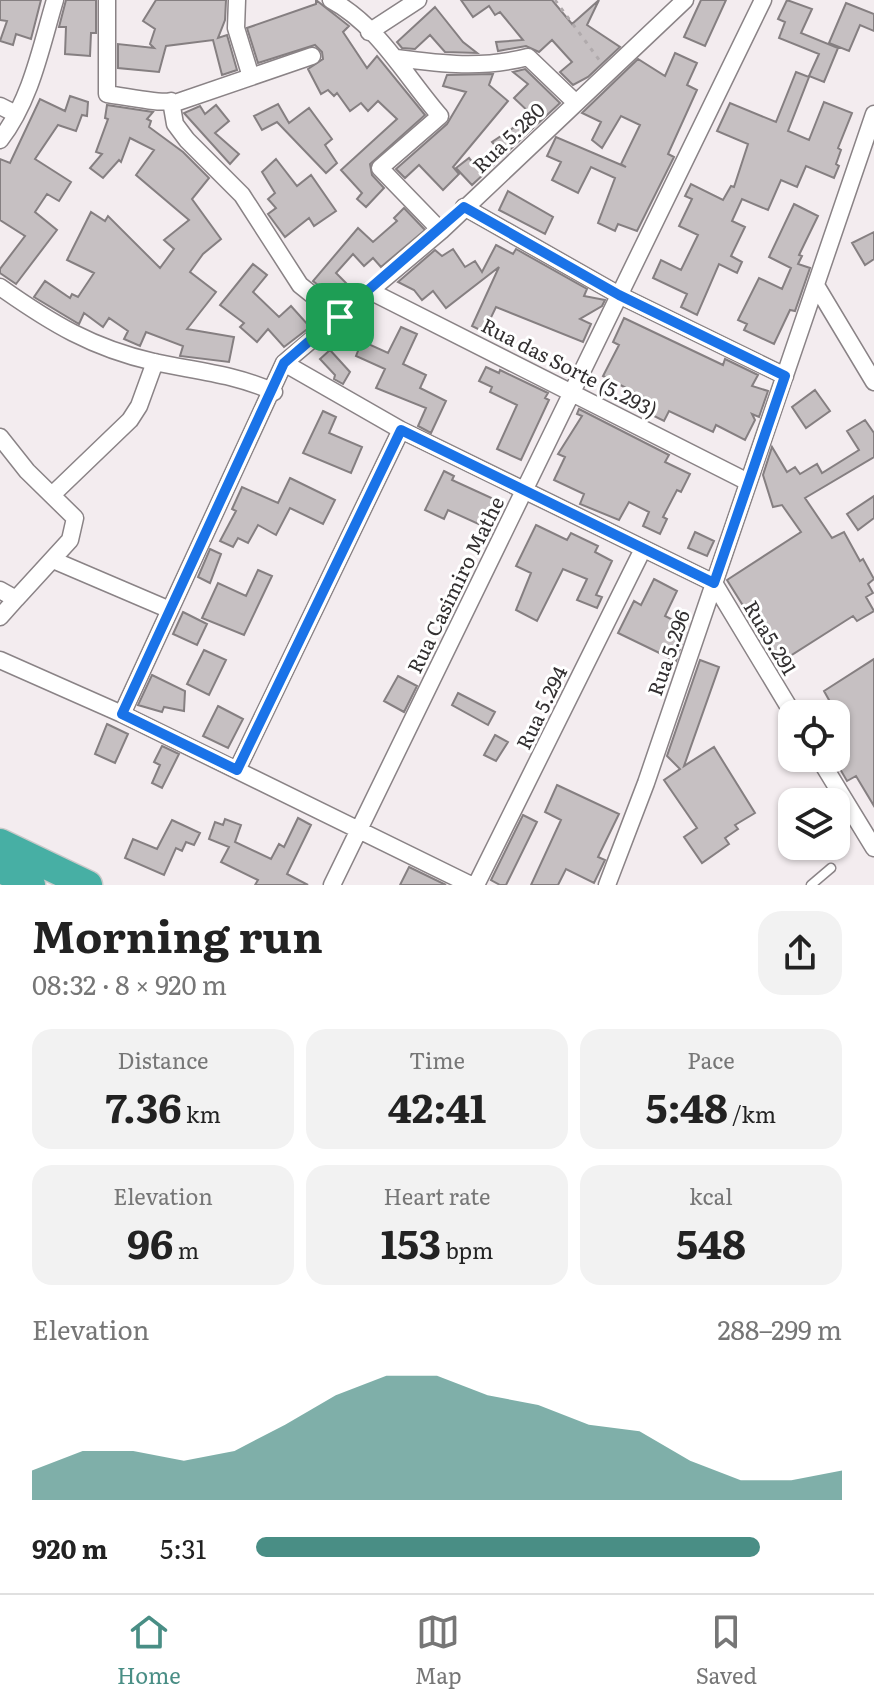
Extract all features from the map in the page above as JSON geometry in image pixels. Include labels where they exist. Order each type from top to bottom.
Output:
[{"type":"highway","points":[[0,843],[88,885]]},
{"type":"highway","points":[[0,868],[31,885]]},
{"type":"street","points":[[0,140],[16,114],[35,70],[55,0]]},
{"type":"street","points":[[107,0],[110,44],[107,94],[172,104],[312,56]]},
{"type":"street","points":[[237,0],[236,28],[251,77]]},
{"type":"street","points":[[331,0],[396,58],[440,116],[380,168],[441,231]]},
{"type":"street","points":[[369,32],[418,0]]},
{"type":"street","name":"Rua 5.280","points":[[284,363],[441,231],[685,0]]},
{"type":"street","name":"Rua Casimiro Mathe","points":[[332,885],[763,0]]},
{"type":"street","points":[[396,58],[456,66],[490,65],[528,57],[575,102]]},
{"type":"street","points":[[172,104],[175,124],[242,195],[300,285],[340,317]]},
{"type":"street","points":[[0,106],[16,114]]},
{"type":"street","name":"Rua 5.296","points":[[607,885],[646,783],[874,114]]},
{"type":"street","points":[[464,207],[619,295],[785,376]]},
{"type":"street","points":[[0,287],[73,336],[155,362],[225,373],[274,392]]},
{"type":"street","points":[[817,287],[874,382]]},
{"type":"street","name":"Rua das Sorte (5.293)","points":[[370,291],[748,482]]},
{"type":"street","points":[[52,495],[130,420],[139,406],[155,362]]},
{"type":"street","points":[[122,714],[274,392],[284,363],[401,430],[714,583]]},
{"type":"street","points":[[237,770],[401,430]]},
{"type":"street","points":[[0,437],[75,518],[75,527],[53,560],[0,617]]},
{"type":"street","name":"Rua 5.294","points":[[473,885],[643,549]]},
{"type":"street","points":[[53,560],[170,610]]},
{"type":"street","name":"Rua5.291","points":[[714,583],[785,700]]},
{"type":"street","points":[[0,590],[16,599]]},
{"type":"street","points":[[0,660],[122,714],[473,885]]},
{"type":"street","points":[[828,772],[874,848]]},
{"type":"lane","points":[[811,885],[831,868]]},
{"type":"path","points":[[555,0],[608,71]]},
{"type":"building","points":[[0,0],[41,0],[31,39],[16,34],[13,45],[0,41],[7,21],[0,20]]},
{"type":"building","points":[[66,0],[96,0],[96,33],[91,33],[90,56],[65,54],[66,27],[59,27]]},
{"type":"building","points":[[156,0],[226,0],[225,20],[218,38],[227,35],[237,70],[222,75],[213,40],[166,46],[159,72],[118,68],[118,44],[154,48],[150,44],[155,29],[143,21]]},
{"type":"building","points":[[316,0],[349,26],[343,32],[367,68],[377,56],[425,115],[370,164],[372,175],[384,188],[366,207],[357,199],[362,193],[341,170],[397,119],[378,101],[368,111],[361,103],[350,111],[337,93],[334,96],[328,90],[321,94],[308,69],[323,59],[322,52],[315,45],[258,63],[247,28],[316,4]]},
{"type":"building","points":[[461,0],[552,0],[572,24],[599,0],[587,25],[620,47],[588,77],[573,85],[560,72],[572,62],[552,40],[539,52],[526,46],[498,51],[496,42],[523,40],[500,12],[495,15],[489,6],[473,17]]},
{"type":"building","points":[[701,0],[726,0],[705,46],[684,37]]},
{"type":"building","points":[[787,0],[812,9],[801,33],[838,48],[824,82],[809,76],[819,54],[779,38],[785,22],[778,19]]},
{"type":"building","points":[[846,3],[874,14],[874,31],[860,25],[849,51],[829,43]]},
{"type":"building","points":[[435,7],[463,42],[477,53],[445,52],[430,35],[415,49],[402,48],[397,42]]},
{"type":"building","points":[[675,53],[697,63],[687,85],[697,90],[668,154],[674,157],[637,231],[618,224],[615,231],[598,223],[615,178],[591,167],[578,193],[552,180],[561,162],[547,156],[556,137],[626,167],[621,164],[640,125],[621,116],[602,148],[592,140],[601,122],[582,113],[638,59],[665,76]]},
{"type":"building","points":[[525,69],[560,103],[472,185],[456,168],[469,158],[478,169],[499,150],[492,142],[532,115],[514,98],[528,84],[513,72]]},
{"type":"building","points":[[796,72],[809,77],[788,131],[809,140],[824,102],[852,113],[838,148],[841,150],[836,164],[839,166],[834,178],[806,166],[797,187],[781,180],[768,210],[742,199],[732,221],[745,227],[731,256],[742,262],[737,273],[719,264],[697,315],[681,307],[687,294],[653,278],[661,260],[681,270],[698,235],[679,226],[692,199],[685,196],[691,184],[723,200],[731,186],[734,187],[748,144],[717,131],[730,103],[776,122]]},
{"type":"building","points":[[493,74],[489,85],[508,101],[453,167],[459,174],[443,190],[419,165],[405,178],[396,169],[447,124],[466,92],[443,86],[447,75]]},
{"type":"building","points":[[70,96],[88,102],[87,116],[82,115],[76,131],[58,125],[35,159],[71,182],[59,201],[47,194],[35,212],[57,230],[16,284],[0,273],[0,269],[25,236],[0,220],[0,159],[10,163],[40,99],[65,111]]},
{"type":"building","points":[[278,104],[289,123],[309,108],[332,139],[325,145],[337,163],[326,173],[277,122],[262,130],[254,116]]},
{"type":"building","points":[[107,105],[153,112],[147,119],[151,121],[149,127],[183,152],[209,178],[192,199],[221,239],[203,254],[190,272],[216,292],[187,329],[234,337],[229,362],[180,356],[183,346],[146,332],[140,346],[124,339],[128,331],[109,318],[103,327],[84,313],[79,324],[34,297],[45,281],[70,298],[72,294],[78,297],[94,273],[67,260],[91,212],[105,221],[108,216],[160,268],[174,249],[164,240],[189,220],[136,175],[154,150],[130,138],[121,162],[119,160],[103,178],[90,168],[102,154],[96,152],[108,119],[105,118]]},
{"type":"building","points":[[216,105],[229,121],[215,133],[239,154],[230,164],[184,113],[200,106],[205,114]]},
{"type":"building","points":[[276,159],[297,186],[311,175],[336,211],[314,226],[309,218],[285,237],[268,214],[276,208],[268,199],[275,193],[262,172]]},
{"type":"building","points":[[508,191],[553,217],[545,234],[499,210]]},
{"type":"building","points":[[794,204],[818,216],[799,255],[802,256],[798,264],[810,268],[795,311],[790,310],[774,344],[744,330],[747,324],[738,320],[759,278],[782,289],[791,268],[769,257]]},
{"type":"building","points":[[404,208],[425,230],[381,267],[373,258],[364,266],[353,254],[336,273],[351,288],[338,301],[313,281],[358,228],[373,242],[397,221],[394,218]]},
{"type":"building","points":[[874,232],[874,259],[865,265],[852,243]]},
{"type":"building","points":[[496,245],[513,254],[516,249],[587,289],[584,296],[605,300],[602,306],[580,319],[591,324],[583,342],[496,307],[484,332],[472,326],[499,267],[446,308],[433,291],[422,300],[414,290],[398,282],[435,250],[442,256],[453,249],[465,267],[475,261],[482,272]]},
{"type":"building","points":[[253,264],[267,275],[253,292],[279,317],[291,306],[310,327],[284,347],[268,329],[257,342],[240,327],[244,323],[220,305]]},
{"type":"building","points":[[624,318],[723,365],[725,359],[758,375],[752,386],[768,391],[759,417],[752,414],[755,420],[745,440],[716,425],[713,432],[669,411],[664,421],[652,415],[657,404],[603,376],[619,345],[613,342]]},
{"type":"building","points":[[401,327],[417,334],[403,364],[426,375],[420,388],[446,401],[431,433],[418,426],[426,408],[376,388],[385,369],[356,356],[362,341],[388,353]]},
{"type":"building","points":[[330,350],[350,372],[343,384],[334,379],[335,375],[320,359]]},
{"type":"building","points":[[486,367],[499,373],[500,370],[548,393],[545,398],[549,400],[521,460],[497,449],[517,405],[490,392],[492,387],[479,381]]},
{"type":"building","points":[[815,390],[830,411],[806,428],[792,407]]},
{"type":"building","points":[[579,409],[669,455],[665,462],[690,474],[681,492],[677,490],[663,517],[667,519],[660,534],[643,526],[649,512],[629,502],[619,520],[580,504],[584,494],[554,480],[565,457],[558,454],[582,416],[577,414]]},
{"type":"building","points":[[323,411],[336,417],[329,433],[362,447],[351,473],[303,453]]},
{"type":"building","points":[[865,420],[874,433],[874,457],[805,498],[832,538],[844,532],[860,561],[863,559],[874,579],[868,584],[873,593],[866,597],[874,611],[857,621],[853,616],[779,663],[727,580],[801,532],[782,505],[773,507],[763,475],[772,447],[787,472],[795,467],[800,474],[817,464],[822,473],[859,450],[847,431]]},
{"type":"building","points":[[444,471],[454,476],[452,480],[498,501],[485,527],[448,510],[444,519],[425,510]]},
{"type":"building","points":[[290,478],[335,500],[323,524],[290,508],[276,535],[258,525],[248,543],[238,538],[233,547],[220,541],[236,511],[232,509],[242,487],[278,503]]},
{"type":"building","points":[[874,496],[874,518],[858,530],[847,514]]},
{"type":"building","points":[[536,525],[567,540],[571,533],[598,546],[595,552],[612,561],[596,595],[602,597],[597,608],[577,600],[587,579],[563,569],[537,621],[516,610],[531,573],[516,566]]},
{"type":"building","points":[[695,532],[714,541],[707,556],[688,548]]},
{"type":"building","points":[[210,549],[221,554],[210,583],[198,577]]},
{"type":"building","points":[[258,570],[272,576],[244,635],[202,618],[218,583],[246,596]]},
{"type":"building","points":[[654,579],[677,591],[665,616],[687,627],[676,661],[618,633],[634,601],[641,605]]},
{"type":"building","points":[[183,612],[207,624],[197,645],[173,634]]},
{"type":"building","points":[[204,650],[226,660],[209,695],[187,684]]},
{"type":"building","points":[[874,659],[874,806],[856,776],[847,781],[842,772],[850,772],[850,700],[829,700],[824,691]]},
{"type":"building","points":[[700,660],[719,667],[684,766],[714,747],[755,813],[735,825],[738,829],[725,838],[729,844],[702,863],[684,837],[697,828],[664,780],[680,769],[667,756]]},
{"type":"building","points":[[152,675],[185,691],[184,711],[164,707],[162,712],[138,705]]},
{"type":"building","points":[[398,676],[417,686],[404,712],[384,701]]},
{"type":"building","points":[[458,693],[495,712],[488,725],[452,705]]},
{"type":"building","points":[[218,706],[243,719],[228,748],[203,736]]},
{"type":"building","points":[[107,724],[128,734],[115,763],[95,754]]},
{"type":"building","points":[[495,735],[508,742],[496,761],[484,755]]},
{"type":"building","points":[[162,746],[179,754],[162,788],[152,783],[160,765],[154,762]]},
{"type":"building","points":[[557,785],[619,814],[598,857],[605,860],[594,883],[566,869],[558,885],[531,885],[561,820],[545,812]]},
{"type":"building","points":[[523,815],[537,822],[506,885],[500,885],[491,880]]},
{"type":"building","points":[[298,818],[311,825],[287,874],[308,885],[255,885],[258,880],[221,862],[229,847],[209,839],[215,822],[223,825],[225,819],[241,825],[235,842],[271,859],[279,844],[284,847]]},
{"type":"building","points":[[172,820],[200,833],[194,845],[186,842],[182,851],[176,848],[164,875],[125,858],[133,839],[157,849]]},
{"type":"building","points":[[409,867],[446,885],[400,885]]},
{"type":"route","points":[[464,207],[619,295],[785,376],[714,583],[401,430],[237,770],[122,714],[274,392],[284,363],[340,317],[441,231],[464,207]]}]
